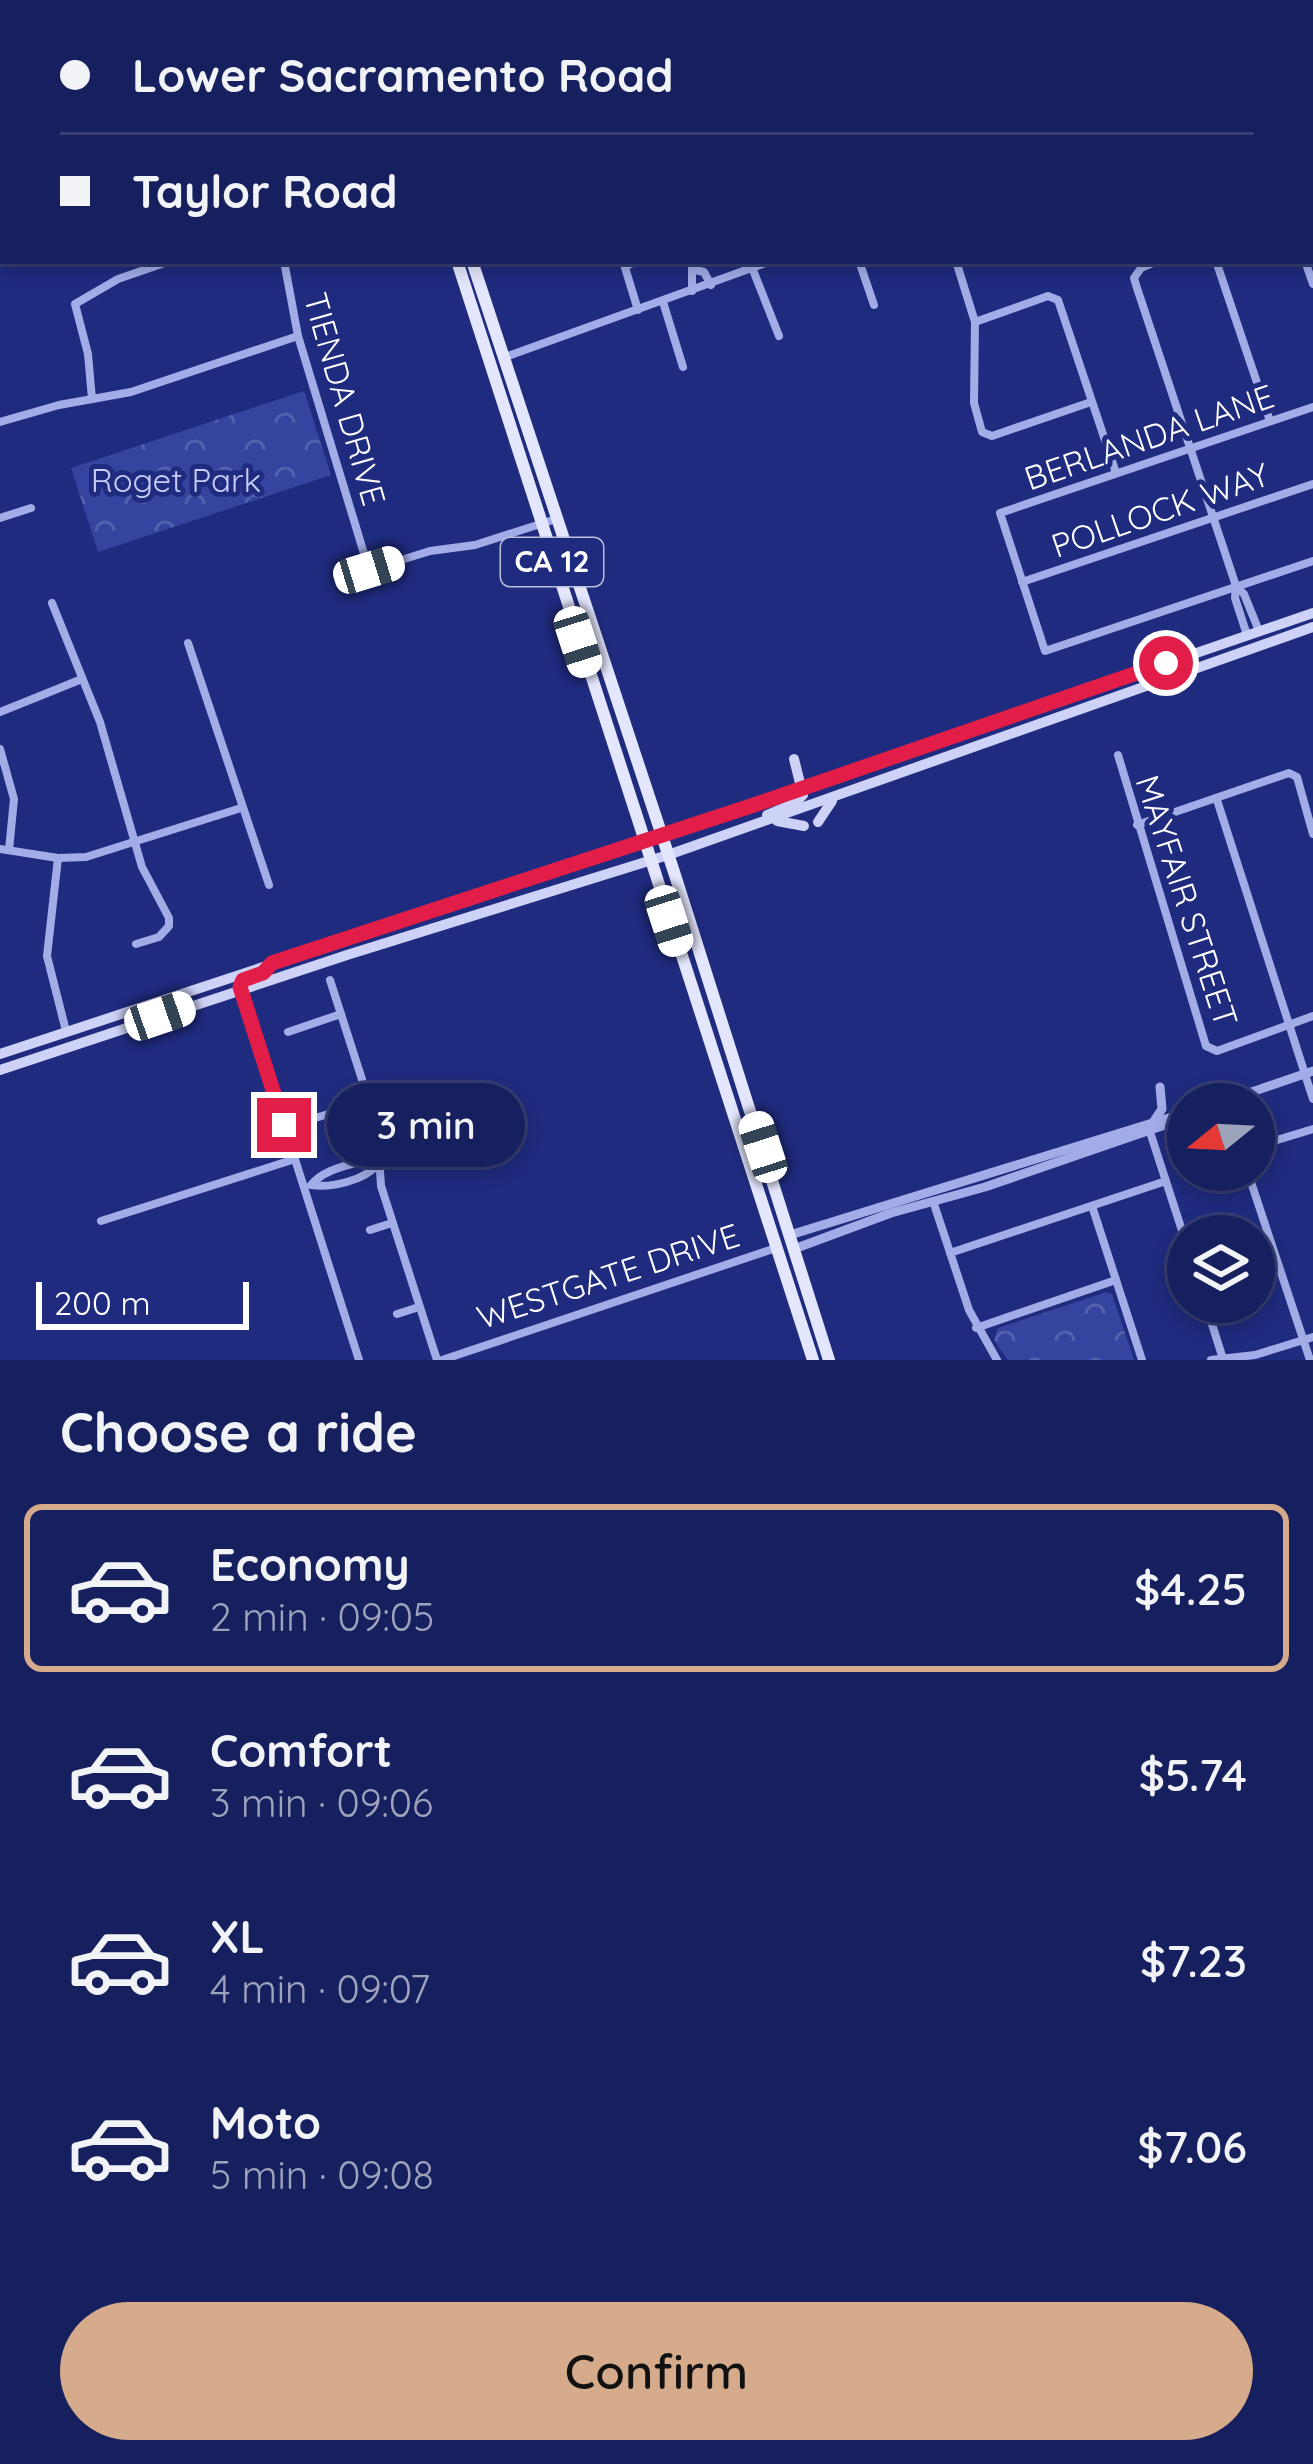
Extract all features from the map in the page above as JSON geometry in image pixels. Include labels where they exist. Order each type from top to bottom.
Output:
[{"type":"main road","name":"CA 12","points":[[458,264],[813,1360]]},
{"type":"main road","name":"CA 12","points":[[473,264],[829,1360]]},
{"type":"main road","points":[[0,1054],[662,836],[1313,613]]},
{"type":"main road","points":[[0,1070],[844,795],[896,784],[1313,627]]},
{"type":"main road","points":[[756,825],[766,815],[800,800],[802,787],[794,759]]},
{"type":"main road","points":[[756,825],[811,824],[844,795]]},
{"type":"main road","points":[[241,990],[243,980],[263,973],[272,963]]},
{"type":"street","points":[[92,399],[88,354],[75,304],[112,281],[161,264]]},
{"type":"street","name":"TIENDA DRIVE","points":[[285,264],[298,336],[369,570],[430,551],[475,545],[556,519]]},
{"type":"street","points":[[624,264],[638,310]]},
{"type":"street","points":[[505,357],[765,264]]},
{"type":"street","points":[[860,264],[874,305]]},
{"type":"street","points":[[957,264],[975,322],[974,404],[986,436],[1091,402]]},
{"type":"street","points":[[1152,264],[1136,273],[1136,285],[1236,586],[1244,594],[1253,633]]},
{"type":"street","points":[[1217,264],[1270,422]]},
{"type":"street","points":[[692,291],[693,266],[704,272],[711,285]]},
{"type":"street","points":[[752,270],[779,336]]},
{"type":"street","points":[[975,322],[1054,296],[1116,473]]},
{"type":"street","points":[[663,302],[683,367]]},
{"type":"street","points":[[0,422],[131,392],[298,336]]},
{"type":"street","name":"BERLANDA LANE","points":[[1022,582],[1000,513],[1313,407]]},
{"type":"street","name":"POLLOCK WAY","points":[[1022,582],[1313,484]]},
{"type":"street","points":[[0,518],[31,508]]},
{"type":"street","points":[[1022,582],[1045,651],[1313,561]]},
{"type":"street","points":[[52,603],[104,734],[133,844],[170,922],[163,934],[136,944]]},
{"type":"street","points":[[188,643],[269,885]]},
{"type":"street","points":[[0,712],[82,679]]},
{"type":"street","points":[[0,749],[14,799],[5,850],[58,858],[86,856],[242,808]]},
{"type":"street","name":"MAYFAIR STREET","points":[[1118,755],[1206,1046],[1217,1051],[1289,1024]]},
{"type":"street","points":[[1137,825],[1294,775],[1313,834]]},
{"type":"street","points":[[1217,800],[1309,1072],[1313,1099]]},
{"type":"street","points":[[58,858],[47,956],[66,1031]]},
{"type":"street","points":[[330,980],[378,1132],[378,1164],[392,1223],[439,1360]]},
{"type":"street","points":[[241,990],[308,1186],[359,1360]]},
{"type":"street","points":[[288,1032],[341,1014]]},
{"type":"street","points":[[1289,1024],[1313,1016]]},
{"type":"street","points":[[1275,1084],[1309,1072]]},
{"type":"street","points":[[1167,1109],[1160,1087],[1162,1111],[1150,1128],[1177,1215]]},
{"type":"street","points":[[315,1118],[369,1102]]},
{"type":"street","name":"WESTGATE DRIVE","points":[[439,1360],[931,1195],[985,1187],[1167,1121]]},
{"type":"street","points":[[1275,1141],[1313,1129]]},
{"type":"street","points":[[101,1221],[295,1159]]},
{"type":"street","points":[[308,1186],[340,1166],[369,1159],[378,1164]]},
{"type":"street","points":[[308,1186],[340,1184],[371,1172],[378,1164]]},
{"type":"street","points":[[350,1166],[353,1178]]},
{"type":"street","points":[[950,1253],[1166,1180]]},
{"type":"street","points":[[1255,1191],[1308,1338],[1310,1360]]},
{"type":"street","points":[[931,1195],[976,1328],[997,1360]]},
{"type":"street","points":[[1092,1206],[1142,1360]]},
{"type":"street","points":[[370,1230],[392,1223]]},
{"type":"street","points":[[976,1328],[1116,1280]]},
{"type":"street","points":[[397,1314],[419,1306]]},
{"type":"street","points":[[1212,1323],[1224,1360]]},
{"type":"street","points":[[1211,1360],[1308,1338]]},
{"type":"green space","name":"Roget Park","points":[[304,391],[331,475],[98,552],[71,468]]},
{"type":"green space","points":[[1112,1294],[1134,1360],[1008,1360],[994,1340],[998,1328]]},
{"type":"route","points":[[284,1125],[240,987],[243,980],[263,973],[272,963],[1166,663]]}]
